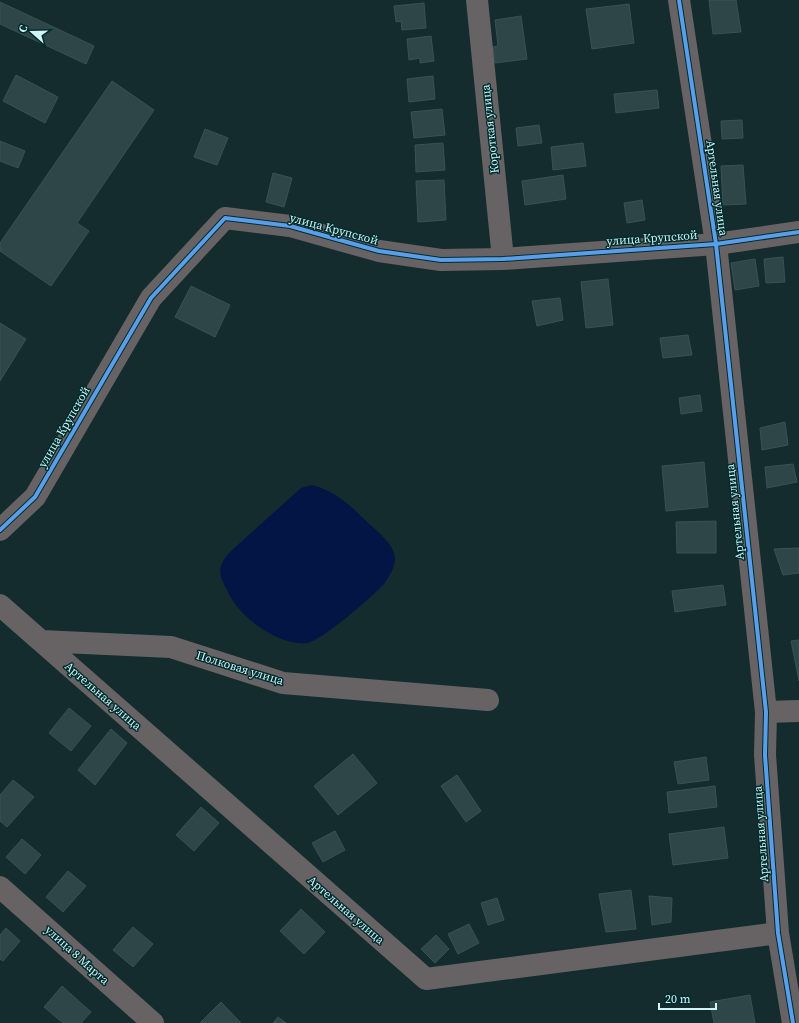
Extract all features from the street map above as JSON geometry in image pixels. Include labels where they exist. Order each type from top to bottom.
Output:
[{"type":"street","name":"Короткая улица","points":[[477,0],[503,259]]},
{"type":"street","name":"Артельная улица","points":[[679,0],[716,244],[766,712],[765,755],[778,933],[793,1023]]},
{"type":"street","name":"улица Крупской","points":[[0,530],[35,497],[151,298],[225,218],[290,226],[379,251],[441,260],[503,259],[716,244],[799,232]]},
{"type":"street","name":"Артельная улица","points":[[0,605],[426,979],[778,933]]},
{"type":"street","name":"Полковая улица","points":[[41,641],[171,647],[283,682],[488,700]]},
{"type":"street","points":[[766,712],[799,711]]},
{"type":"street","name":"улица 8 Марта","points":[[0,887],[154,1023]]},
{"type":"water","points":[[312,485],[334,494],[352,508],[389,544],[394,553],[395,561],[384,584],[335,627],[324,635],[307,643],[296,643],[274,636],[263,630],[244,614],[230,596],[220,573],[222,563],[231,551],[301,488]]},
{"type":"building","points":[[709,0],[736,0],[741,32],[713,34]]},
{"type":"building","points":[[0,2],[94,46],[86,64],[0,24]]},
{"type":"building","points":[[424,3],[426,28],[402,30],[401,21],[396,22],[394,6]]},
{"type":"building","points":[[629,4],[634,43],[592,49],[586,9]]},
{"type":"building","points":[[521,16],[527,59],[495,63],[493,47],[498,46],[495,20]]},
{"type":"building","points":[[431,36],[434,61],[420,63],[420,58],[409,60],[407,39]]},
{"type":"building","points":[[16,75],[58,97],[45,123],[3,101]]},
{"type":"building","points":[[433,76],[435,99],[409,102],[407,79]]},
{"type":"building","points":[[112,81],[154,110],[77,223],[89,231],[51,286],[0,251],[0,243]]},
{"type":"building","points":[[657,90],[659,108],[616,113],[614,94]]},
{"type":"building","points":[[442,109],[445,135],[414,138],[411,112]]},
{"type":"building","points":[[742,120],[743,138],[722,139],[721,121]]},
{"type":"building","points":[[539,125],[542,143],[518,146],[516,128]]},
{"type":"building","points":[[205,129],[228,138],[217,165],[194,157]]},
{"type":"building","points":[[0,141],[25,151],[18,168],[0,161]]},
{"type":"building","points":[[443,143],[445,170],[416,172],[415,145]]},
{"type":"building","points":[[583,143],[586,166],[553,170],[551,147]]},
{"type":"building","points":[[743,165],[746,204],[723,205],[721,166]]},
{"type":"building","points":[[273,173],[292,178],[284,207],[266,202]]},
{"type":"building","points":[[563,175],[566,199],[525,205],[522,181]]},
{"type":"building","points":[[444,180],[446,220],[418,222],[416,181]]},
{"type":"building","points":[[642,200],[645,220],[627,223],[624,203]]},
{"type":"building","points":[[783,257],[785,282],[766,283],[764,259]]},
{"type":"building","points":[[755,259],[759,286],[735,290],[731,263]]},
{"type":"building","points":[[608,279],[613,325],[586,328],[581,282]]},
{"type":"building","points":[[191,286],[230,305],[215,337],[175,317]]},
{"type":"building","points":[[560,298],[563,320],[537,326],[532,301]]},
{"type":"building","points":[[0,323],[26,339],[0,381]]},
{"type":"building","points":[[688,335],[692,355],[663,358],[660,338]]},
{"type":"building","points":[[700,395],[702,411],[681,414],[679,398]]},
{"type":"building","points":[[785,422],[788,445],[762,450],[760,428]]},
{"type":"building","points":[[704,462],[708,507],[666,511],[662,466]]},
{"type":"building","points":[[793,464],[797,482],[767,488],[765,467]]},
{"type":"building","points":[[716,521],[716,553],[677,553],[676,522]]},
{"type":"building","points":[[799,548],[799,573],[783,575],[774,549]]},
{"type":"building","points":[[723,585],[726,605],[675,612],[672,591]]},
{"type":"building","points":[[799,640],[799,681],[791,641]]},
{"type":"building","points":[[69,708],[91,726],[71,751],[49,733]]},
{"type":"building","points":[[111,729],[127,743],[95,785],[78,770]]},
{"type":"building","points":[[353,754],[377,783],[338,815],[314,786]]},
{"type":"building","points":[[706,757],[709,780],[678,784],[674,762]]},
{"type":"building","points":[[457,775],[481,811],[466,822],[441,786]]},
{"type":"building","points":[[13,780],[34,797],[7,827],[0,821],[0,795]]},
{"type":"building","points":[[715,786],[717,807],[669,813],[667,792]]},
{"type":"building","points":[[201,807],[219,823],[194,851],[176,835]]},
{"type":"building","points":[[724,827],[728,858],[673,865],[669,834]]},
{"type":"building","points":[[335,831],[345,850],[323,862],[312,843]]},
{"type":"building","points":[[22,839],[41,855],[25,874],[6,857]]},
{"type":"building","points":[[68,871],[86,886],[63,912],[46,897]]},
{"type":"building","points":[[631,890],[636,929],[606,932],[599,894]]},
{"type":"building","points":[[649,896],[672,898],[671,922],[652,925]]},
{"type":"building","points":[[497,898],[504,920],[488,925],[481,903]]},
{"type":"building","points":[[301,909],[325,932],[304,954],[280,931]]},
{"type":"building","points":[[469,924],[479,943],[458,954],[448,934]]},
{"type":"building","points":[[133,927],[153,944],[133,967],[113,950]]},
{"type":"building","points":[[6,928],[20,941],[3,961],[0,959],[0,935]]},
{"type":"building","points":[[436,935],[449,949],[435,963],[421,949]]},
{"type":"building","points":[[62,986],[91,1012],[81,1023],[63,1023],[44,1007]]},
{"type":"building","points":[[750,995],[755,1023],[714,1023],[710,1002]]},
{"type":"building","points":[[221,1002],[241,1023],[200,1023]]},
{"type":"building","points":[[278,1017],[286,1023],[273,1023]]},
{"type":"cycle path","points":[[679,0],[716,244],[766,712],[765,755],[778,933],[793,1023]]},
{"type":"cycle path","points":[[0,530],[35,497],[151,298],[225,218],[290,226],[379,251],[441,260],[503,259],[716,244],[799,232]]}]
